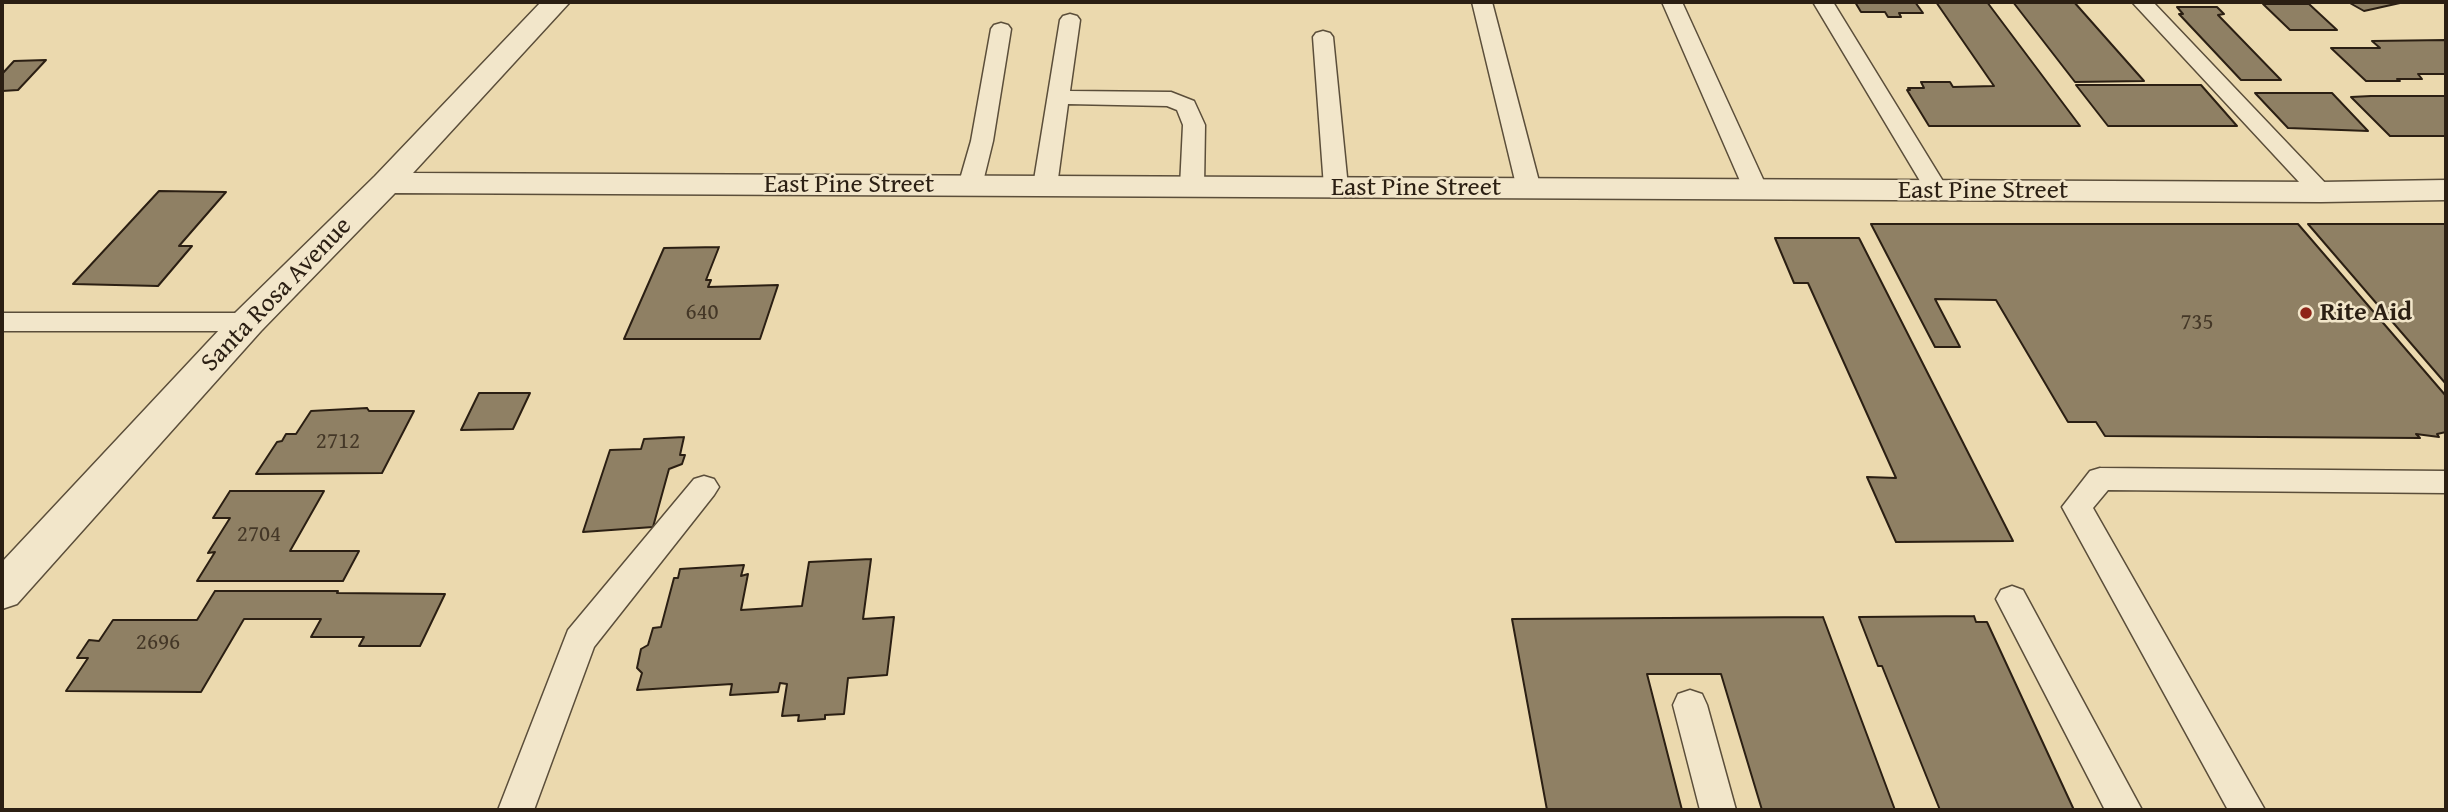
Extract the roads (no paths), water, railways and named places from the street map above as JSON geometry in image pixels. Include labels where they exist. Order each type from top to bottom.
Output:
[{"type":"street","name":"Santa Rosa Avenue","points":[[2,591],[248,322],[386,183],[555,2]]},
{"type":"street","name":"East Pine Street","points":[[386,183],[1937,191],[2446,190]]},
{"type":"lane","points":[[1482,2],[1530,189]]},
{"type":"lane","points":[[1672,2],[1756,190]]},
{"type":"lane","points":[[1823,2],[1937,191]]},
{"type":"lane","points":[[2142,2],[2321,192]]},
{"type":"lane","points":[[1045,186],[1070,20]]},
{"type":"lane","points":[[970,186],[982,141],[1001,29]]},
{"type":"lane","points":[[1323,37],[1336,187]]},
{"type":"lane","points":[[1058,97],[1171,99],[1186,106],[1194,125],[1192,187]]},
{"type":"lane","points":[[2,322],[248,322]]},
{"type":"lane","points":[[2247,810],[2077,508],[2100,479],[2446,482]]},
{"type":"lane","points":[[516,810],[580,640],[704,487]]},
{"type":"lane","points":[[2012,599],[2124,810]]},
{"type":"lane","points":[[1690,705],[1718,810]]},
{"type":"place","name":"Rite Aid","points":[[2306,313]]}]
